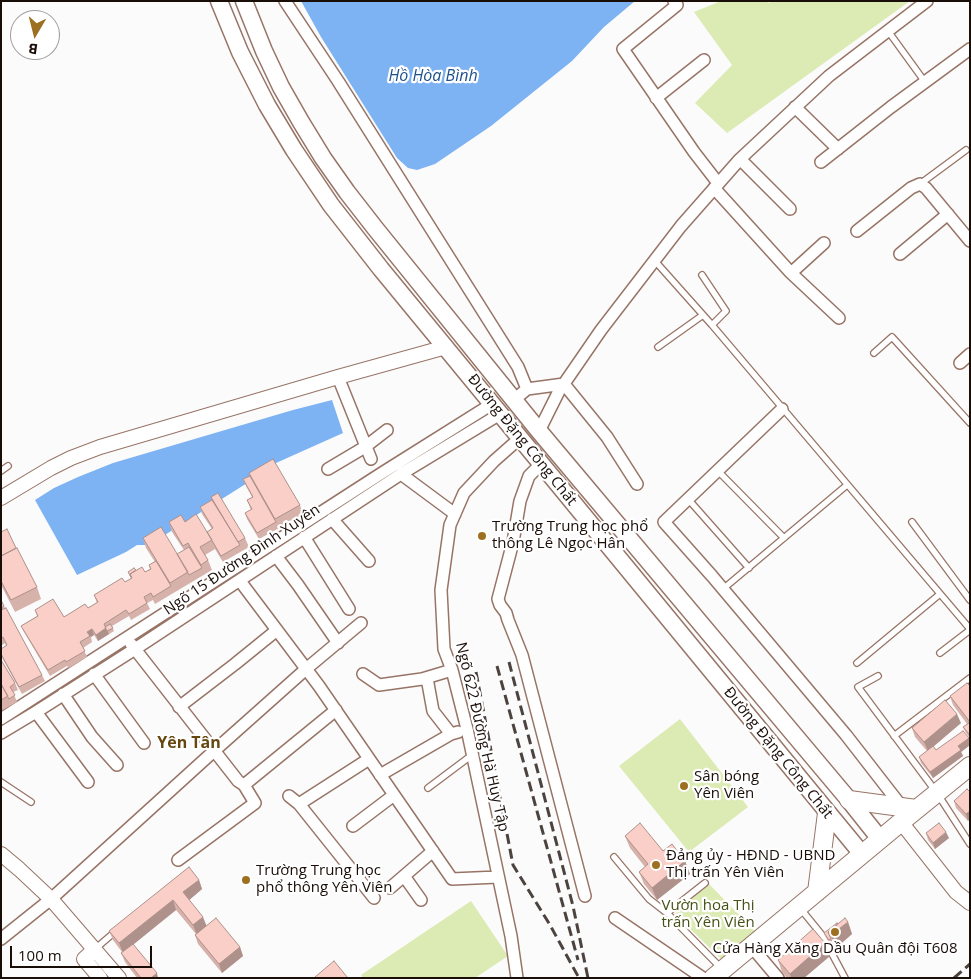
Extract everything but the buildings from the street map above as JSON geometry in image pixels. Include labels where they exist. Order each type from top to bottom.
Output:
[{"type":"main road","name":"Đường Đặng Công Chất","points":[[219,1],[240,52],[266,105],[331,205],[381,269],[862,854]]},
{"type":"main road","name":"Đường Đặng Công Chất","points":[[244,1],[281,87],[323,158],[347,192],[462,335],[521,394],[539,431],[880,839]]},
{"type":"main road","points":[[446,347],[462,335]]},
{"type":"main road","points":[[545,469],[564,460]]},
{"type":"main road","points":[[718,974],[880,839],[907,814],[970,766]]},
{"type":"main road","points":[[849,800],[907,814]]},
{"type":"main road","points":[[816,892],[827,813]]},
{"type":"street","points":[[285,1],[338,81],[518,367],[521,394],[564,384]]},
{"type":"street","points":[[674,1],[677,5],[623,49],[716,186],[791,273],[839,318]]},
{"type":"street","points":[[539,431],[559,391],[601,330],[681,226],[740,158],[829,76],[927,1]]},
{"type":"street","points":[[821,162],[970,49]]},
{"type":"street","points":[[656,98],[704,60]]},
{"type":"street","points":[[795,107],[838,149]]},
{"type":"street","points":[[740,158],[790,209]]},
{"type":"street","points":[[857,231],[911,188],[920,184],[926,188],[970,241]]},
{"type":"street","points":[[900,254],[948,214]]},
{"type":"street","points":[[791,273],[824,243]]},
{"type":"street","points":[[1,498],[23,483],[51,468],[100,447],[338,376],[446,347]]},
{"type":"street","points":[[960,363],[970,354]]},
{"type":"street","points":[[338,376],[371,459]]},
{"type":"street","points":[[564,384],[607,437],[637,484]]},
{"type":"street","name":"Ngõ 15 Đường Đình Xuyên","points":[[1,733],[135,649],[276,556],[304,537],[311,525],[332,519],[496,409]]},
{"type":"street","name":"Ngõ 15 Đường Đình Xuyên","points":[[1,719],[127,638],[496,409]]},
{"type":"street","points":[[782,409],[664,522],[846,735],[963,887],[970,902]]},
{"type":"street","points":[[328,469],[387,430]]},
{"type":"street","name":"Ngõ 622 Đường Hà Huy Tập","points":[[517,978],[511,936],[467,729],[452,670],[444,650],[441,590],[450,525],[464,492],[520,438]]},
{"type":"street","points":[[545,469],[529,476],[520,501],[514,542],[498,600],[506,613],[522,655],[584,896]]},
{"type":"street","points":[[401,474],[455,514]]},
{"type":"street","points":[[332,519],[369,561]]},
{"type":"street","points":[[304,537],[349,609]]},
{"type":"street","points":[[276,556],[338,643]]},
{"type":"street","points":[[240,580],[336,710],[452,879],[498,877]]},
{"type":"street","points":[[1,939],[51,899],[306,669],[361,623]]},
{"type":"street","points":[[180,706],[277,630]]},
{"type":"street","points":[[127,638],[238,782],[244,785],[255,803],[178,860]]},
{"type":"street","points":[[364,674],[379,685],[427,678],[452,670]]},
{"type":"street","points":[[94,674],[144,743]]},
{"type":"street","points":[[427,678],[432,711],[451,734]]},
{"type":"street","points":[[63,694],[92,737],[116,765]]},
{"type":"street","points":[[244,785],[336,710]]},
{"type":"street","points":[[36,712],[88,782]]},
{"type":"street","points":[[380,775],[451,734],[467,729]]},
{"type":"street","points":[[299,804],[369,759]]},
{"type":"street","points":[[353,826],[394,795]]},
{"type":"street","points":[[289,796],[299,804],[374,898]]},
{"type":"street","points":[[390,888],[433,851]]},
{"type":"street","points":[[1,854],[51,899],[119,978]]},
{"type":"street","points":[[404,876],[421,900]]},
{"type":"street","points":[[615,918],[703,978]]},
{"type":"street","points":[[751,946],[778,978]]},
{"type":"street","points":[[94,949],[84,959],[100,978]]},
{"type":"lane","points":[[888,31],[925,82]]},
{"type":"lane","points":[[920,184],[966,150]]},
{"type":"lane","points":[[655,261],[712,325],[970,630],[940,653]]},
{"type":"lane","points":[[702,275],[726,311],[712,325]]},
{"type":"lane","points":[[658,347],[703,315]]},
{"type":"lane","points":[[874,353],[892,337],[970,423]]},
{"type":"lane","points":[[1,470],[8,466]]},
{"type":"lane","points":[[718,471],[784,538]]},
{"type":"lane","points":[[723,589],[847,484]]},
{"type":"lane","points":[[688,499],[749,568]]},
{"type":"lane","points":[[912,522],[970,600]]},
{"type":"lane","points":[[857,664],[940,594]]},
{"type":"lane","points":[[878,676],[858,687],[937,793],[970,844]]},
{"type":"lane","points":[[894,736],[970,678]]},
{"type":"lane","points":[[428,788],[472,755]]},
{"type":"lane","points":[[1,782],[31,802]]},
{"type":"lane","points":[[614,857],[649,899],[667,913],[718,974]]},
{"type":"lane","points":[[667,913],[705,883]]},
{"type":"lane","points":[[799,907],[822,935],[845,978]]},
{"type":"lane","points":[[94,949],[124,924]]},
{"type":"green space","points":[[721,1],[767,1],[769,3],[772,1],[910,1],[727,133],[695,103],[732,65],[694,12]]},
{"type":"green space","name":"Sân bóng Yên Viên","points":[[680,719],[748,807],[689,852],[619,766]]},
{"type":"green space","name":"Vườn hoa Thị trấn Yên Viên","points":[[708,883],[756,932],[723,961],[675,914]]},
{"type":"green space","points":[[471,901],[508,956],[475,978],[363,978],[361,975]]},
{"type":"water","name":"Hồ Hòa Bình","points":[[301,1],[635,1],[604,27],[572,61],[491,126],[435,164],[417,170],[408,168],[397,158],[321,37]]},
{"type":"water","points":[[332,400],[343,433],[276,463],[149,545],[137,545],[77,575],[35,500],[54,488],[113,463]]},
{"type":"railway","points":[[509,662],[573,906],[588,978]]},
{"type":"railway","points":[[497,666],[578,960]]},
{"type":"railway","points":[[476,672],[513,865],[550,925],[579,978]]},
{"type":"railway","points":[[954,978],[970,964]]},
{"type":"place","name":"Trường Trung học phổ thông Lê Ngọc Hân","points":[[482,536]]},
{"type":"place","name":"Sân bóng Yên Viên","points":[[684,786]]},
{"type":"place","name":"Đảng ủy - HĐND - UBND Thị trấn Yên Viên","points":[[656,865]]},
{"type":"place","name":"Trường Trung học phổ thông Yên Viên","points":[[246,880]]},
{"type":"place","name":"Cửa Hàng Xăng Dầu Quân đội T608","points":[[835,932]]},
{"type":"district","name":"Yên Tân","points":[[189,743]]}]
